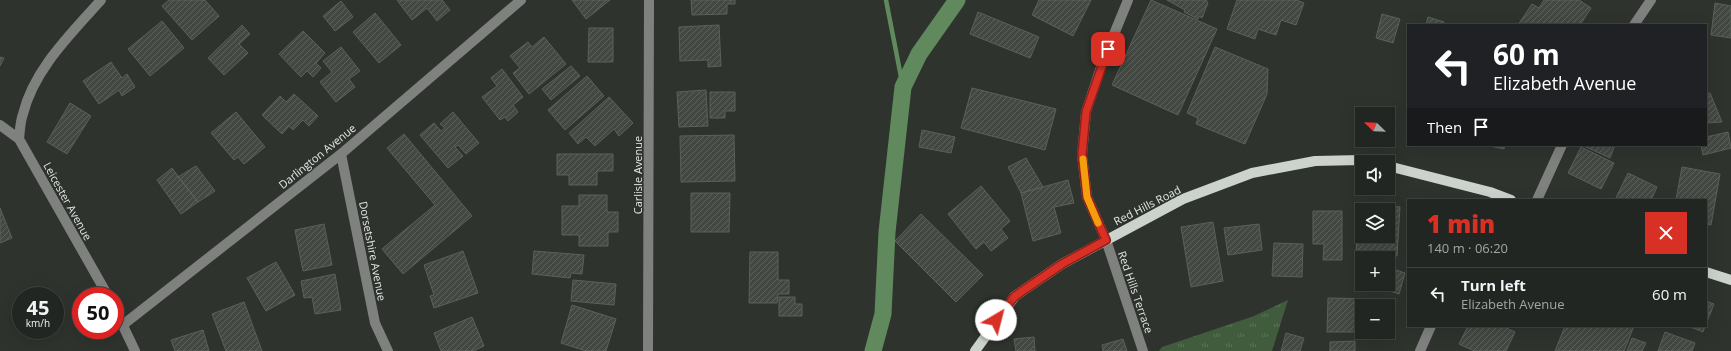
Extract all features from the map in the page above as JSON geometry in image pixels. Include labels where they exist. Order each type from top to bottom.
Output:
[{"type":"main road","name":"Red Hills Road","points":[[975,351],[1015,296],[1062,264],[1183,199],[1252,173],[1315,161],[1355,160]]},
{"type":"main road","points":[[1395,168],[1488,196],[1505,199]]},
{"type":"main road","points":[[1707,272],[1731,280]]},
{"type":"street","points":[[19,139],[22,114],[44,68],[57,50],[101,0]]},
{"type":"street","name":"Darlington Avenue","points":[[124,324],[341,154],[521,0]]},
{"type":"street","name":"Carlisle Avenue","points":[[648,351],[649,0]]},
{"type":"street","name":"Red Hills Terrace","points":[[1128,0],[1103,61],[1085,119],[1082,155],[1087,197],[1106,240],[1143,351]]},
{"type":"street","points":[[1635,24],[1651,0]]},
{"type":"street","name":"Leicester Avenue","points":[[0,125],[19,139],[103,287]]},
{"type":"street","points":[[1537,199],[1562,146]]},
{"type":"street","name":"Dorsetshire Avenue","points":[[341,154],[375,323],[388,351]]},
{"type":"street","points":[[124,324],[135,351]]},
{"type":"street","points":[[1420,351],[1431,327]]},
{"type":"green space","points":[[1288,300],[1272,351],[1159,351],[1162,347],[1254,316]]},
{"type":"building","points":[[169,0],[205,0],[219,16],[192,40],[162,6]]},
{"type":"building","points":[[397,0],[442,0],[450,10],[437,21],[427,8],[412,20]]},
{"type":"building","points":[[572,0],[610,0],[586,19]]},
{"type":"building","points":[[691,0],[735,0],[735,4],[727,4],[727,14],[692,15]]},
{"type":"building","points":[[1039,0],[1091,0],[1073,36],[1032,15]]},
{"type":"building","points":[[1151,0],[1217,29],[1178,115],[1112,85]]},
{"type":"building","points":[[1167,0],[1206,0],[1208,3],[1202,18],[1199,16],[1198,19],[1184,12],[1185,10]]},
{"type":"building","points":[[1237,0],[1296,0],[1304,3],[1296,25],[1281,20],[1276,35],[1258,29],[1255,39],[1227,29]]},
{"type":"building","points":[[1544,0],[1579,0],[1591,8],[1581,24],[1519,24],[1532,4],[1539,8]]},
{"type":"building","points":[[341,1],[353,17],[335,31],[323,16]]},
{"type":"building","points":[[1715,3],[1731,6],[1731,38],[1711,35]]},
{"type":"building","points":[[978,12],[1039,37],[1030,58],[970,34]]},
{"type":"building","points":[[375,13],[401,45],[379,63],[353,32]]},
{"type":"building","points":[[1382,14],[1400,19],[1393,43],[1376,38]]},
{"type":"building","points":[[1428,17],[1444,22],[1443,24],[1426,24]]},
{"type":"building","points":[[162,21],[184,48],[150,76],[128,49]]},
{"type":"building","points":[[242,25],[250,34],[239,44],[248,53],[224,75],[208,58]]},
{"type":"building","points":[[719,25],[721,66],[708,67],[708,60],[680,61],[679,27]]},
{"type":"building","points":[[589,28],[613,28],[613,62],[588,62]]},
{"type":"building","points":[[303,31],[325,53],[316,63],[321,68],[313,77],[307,71],[301,77],[279,54]]},
{"type":"building","points":[[544,37],[566,64],[529,94],[513,73],[520,68],[510,56],[528,42],[532,47]]},
{"type":"building","points":[[341,47],[360,71],[349,79],[355,87],[336,102],[320,82],[332,72],[323,61]]},
{"type":"building","points":[[1215,47],[1268,69],[1267,94],[1245,144],[1196,124],[1198,118],[1187,113]]},
{"type":"building","points":[[0,57],[4,58],[0,66]]},
{"type":"building","points":[[111,62],[122,78],[127,74],[135,87],[122,96],[119,90],[99,104],[83,81]]},
{"type":"building","points":[[571,66],[580,76],[551,100],[542,89]]},
{"type":"building","points":[[502,69],[523,97],[513,105],[518,112],[508,121],[505,117],[500,120],[482,97],[497,86],[491,78]]},
{"type":"building","points":[[587,76],[604,96],[565,130],[548,110]]},
{"type":"building","points":[[972,88],[1056,109],[1045,150],[961,128]]},
{"type":"building","points":[[706,90],[708,126],[679,127],[677,92]]},
{"type":"building","points":[[710,92],[735,92],[735,111],[725,111],[725,118],[710,118]]},
{"type":"building","points":[[1710,93],[1722,122],[1707,123],[1707,94]]},
{"type":"building","points":[[294,94],[318,116],[309,126],[303,120],[293,130],[289,126],[282,134],[262,115],[280,96],[286,102]]},
{"type":"building","points":[[609,97],[633,123],[619,136],[614,129],[595,146],[586,137],[578,144],[569,133]]},
{"type":"building","points":[[70,103],[91,116],[67,154],[47,142]]},
{"type":"building","points":[[236,112],[265,147],[244,164],[238,157],[234,160],[211,133]]},
{"type":"building","points":[[453,112],[479,143],[466,154],[458,145],[455,147],[463,156],[448,168],[420,135],[434,123],[441,131],[445,128],[440,124]]},
{"type":"building","points":[[922,130],[955,137],[951,153],[919,147]]},
{"type":"building","points":[[1728,132],[1731,148],[1703,155],[1701,146],[1707,146],[1707,137]]},
{"type":"building","points":[[404,134],[472,216],[403,274],[382,249],[435,205],[387,148]]},
{"type":"building","points":[[734,135],[735,181],[681,182],[680,136]]},
{"type":"building","points":[[1490,146],[1505,146],[1504,149]]},
{"type":"building","points":[[1584,146],[1615,146],[1610,158]]},
{"type":"building","points":[[1581,147],[1614,163],[1601,189],[1568,173]]},
{"type":"building","points":[[557,154],[613,154],[613,171],[597,171],[597,185],[569,185],[569,175],[557,175]]},
{"type":"building","points":[[1026,158],[1043,187],[1021,193],[1008,167]]},
{"type":"building","points":[[196,166],[215,191],[198,202],[178,177]]},
{"type":"building","points":[[1682,167],[1720,174],[1711,225],[1707,224],[1707,199],[1676,199]]},
{"type":"building","points":[[172,168],[198,202],[181,214],[157,180]]},
{"type":"building","points":[[1628,173],[1657,187],[1651,199],[1615,199]]},
{"type":"building","points":[[1068,180],[1074,203],[1054,207],[1061,233],[1033,241],[1021,193]]},
{"type":"building","points":[[981,186],[1010,221],[1001,229],[1008,238],[991,251],[984,242],[976,249],[948,214]]},
{"type":"building","points":[[691,193],[730,193],[729,232],[691,232]]},
{"type":"building","points":[[579,195],[607,195],[607,212],[618,212],[618,232],[608,232],[608,246],[579,246],[579,235],[562,235],[562,206],[579,206]]},
{"type":"building","points":[[1395,207],[1400,207],[1397,256],[1395,256],[1395,251],[1356,251],[1357,243],[1395,243]]},
{"type":"building","points":[[0,208],[12,238],[0,243]]},
{"type":"building","points":[[1313,211],[1342,211],[1342,260],[1323,260],[1324,244],[1313,244]]},
{"type":"building","points":[[921,214],[983,275],[956,302],[895,241]]},
{"type":"building","points":[[1213,222],[1223,281],[1191,287],[1181,227]]},
{"type":"building","points":[[324,224],[332,265],[303,271],[295,230]]},
{"type":"building","points":[[1259,224],[1262,250],[1228,255],[1224,228]]},
{"type":"building","points":[[1274,243],[1303,244],[1302,277],[1272,276]]},
{"type":"building","points":[[463,251],[478,293],[434,308],[430,296],[434,295],[424,265]]},
{"type":"building","points":[[534,251],[584,255],[582,274],[571,273],[570,278],[532,274]]},
{"type":"building","points":[[750,252],[778,252],[778,280],[789,280],[789,294],[778,294],[777,303],[749,303]]},
{"type":"building","points":[[276,262],[295,295],[266,311],[247,278]]},
{"type":"building","points":[[1395,270],[1405,273],[1399,294],[1390,291],[1395,291]]},
{"type":"building","points":[[335,274],[341,310],[315,314],[312,297],[304,298],[301,281]]},
{"type":"building","points":[[573,280],[616,284],[614,305],[571,301]]},
{"type":"building","points":[[779,297],[795,297],[795,304],[802,304],[802,316],[779,316]]},
{"type":"building","points":[[1328,298],[1380,299],[1355,299],[1355,332],[1327,332]]},
{"type":"building","points":[[1707,301],[1714,304],[1707,322]]},
{"type":"building","points":[[244,302],[262,351],[226,351],[212,314]]},
{"type":"building","points":[[572,305],[616,319],[606,351],[586,351],[561,343]]},
{"type":"building","points":[[472,317],[484,346],[473,351],[441,351],[434,333]]},
{"type":"building","points":[[1468,327],[1504,327],[1515,332],[1506,351],[1474,351],[1459,344]]},
{"type":"building","points":[[1565,327],[1634,327],[1624,351],[1555,351]]},
{"type":"building","points":[[1690,327],[1705,327],[1703,332]]},
{"type":"building","points":[[203,330],[209,351],[175,351],[171,340]]},
{"type":"building","points":[[1665,332],[1695,343],[1692,351],[1658,351]]},
{"type":"building","points":[[1286,333],[1304,338],[1300,351],[1281,351]]},
{"type":"building","points":[[1034,337],[1035,351],[1016,351],[1014,339]]},
{"type":"building","points":[[1632,338],[1646,343],[1642,351],[1627,351]]},
{"type":"building","points":[[1123,339],[1127,351],[1103,351],[1102,345]]},
{"type":"building","points":[[1355,341],[1355,351],[1330,351],[1330,342]]},
{"type":"waterway","points":[[886,0],[903,87]]},
{"type":"waterway","points":[[873,351],[883,314],[887,232],[903,87],[919,54],[957,0]]},
{"type":"slow traffic","points":[[1083,159],[1087,197],[1098,223]]},
{"type":"route","points":[[996,320],[1015,296],[1062,264],[1106,240],[1087,197],[1082,155],[1086,112],[1108,49]]}]
